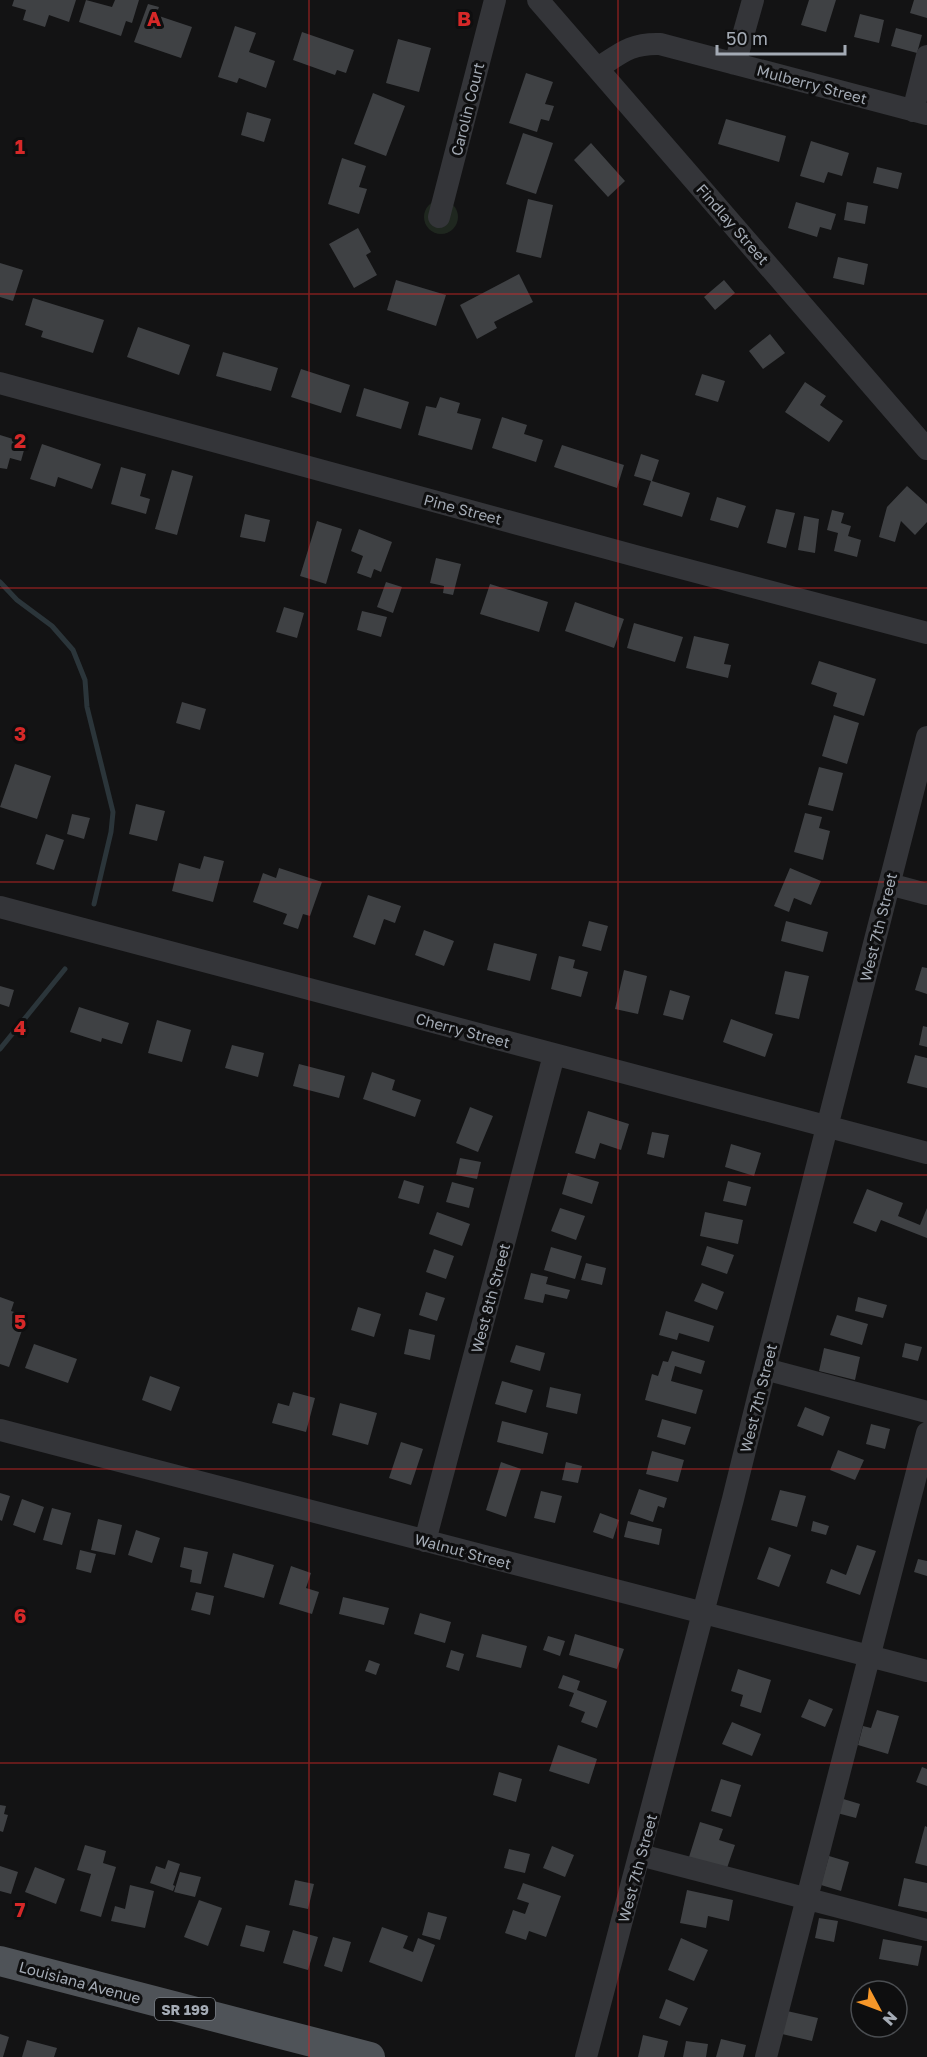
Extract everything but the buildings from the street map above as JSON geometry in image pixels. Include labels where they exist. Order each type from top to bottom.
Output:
[{"type":"main road","name":"Louisiana Avenue","points":[[0,1961],[370,2057]]},
{"type":"street","name":"Carolin Court","points":[[439,217],[495,0]]},
{"type":"street","name":"Findlay Street","points":[[538,0],[927,449]]},
{"type":"street","points":[[735,64],[753,0]]},
{"type":"street","name":"Mulberry Street","points":[[597,68],[631,47],[645,43],[660,44],[920,113]]},
{"type":"street","points":[[920,113],[927,56]]},
{"type":"street","name":"Pine Street","points":[[0,383],[927,633]]},
{"type":"street","name":"West 7th Street","points":[[586,2057],[704,1613],[927,737]]},
{"type":"street","points":[[889,884],[927,894]]},
{"type":"street","name":"Cherry Street","points":[[0,907],[927,1153]]},
{"type":"street","name":"West 8th Street","points":[[425,1541],[554,1054]]},
{"type":"street","points":[[765,1369],[927,1412]]},
{"type":"street","name":"Walnut Street","points":[[0,1430],[927,1671]]},
{"type":"street","points":[[766,2057],[927,1433]]},
{"type":"street","points":[[640,1855],[927,1930]]},
{"type":"shaded area","points":[[441,200],[453,205],[458,217],[453,229],[441,234],[429,229],[424,217],[429,205]]},
{"type":"waterway","points":[[0,582],[17,600],[52,626],[73,650],[85,680],[87,707],[113,812],[111,832],[94,904]]},
{"type":"waterway","points":[[0,1049],[65,969]]}]
